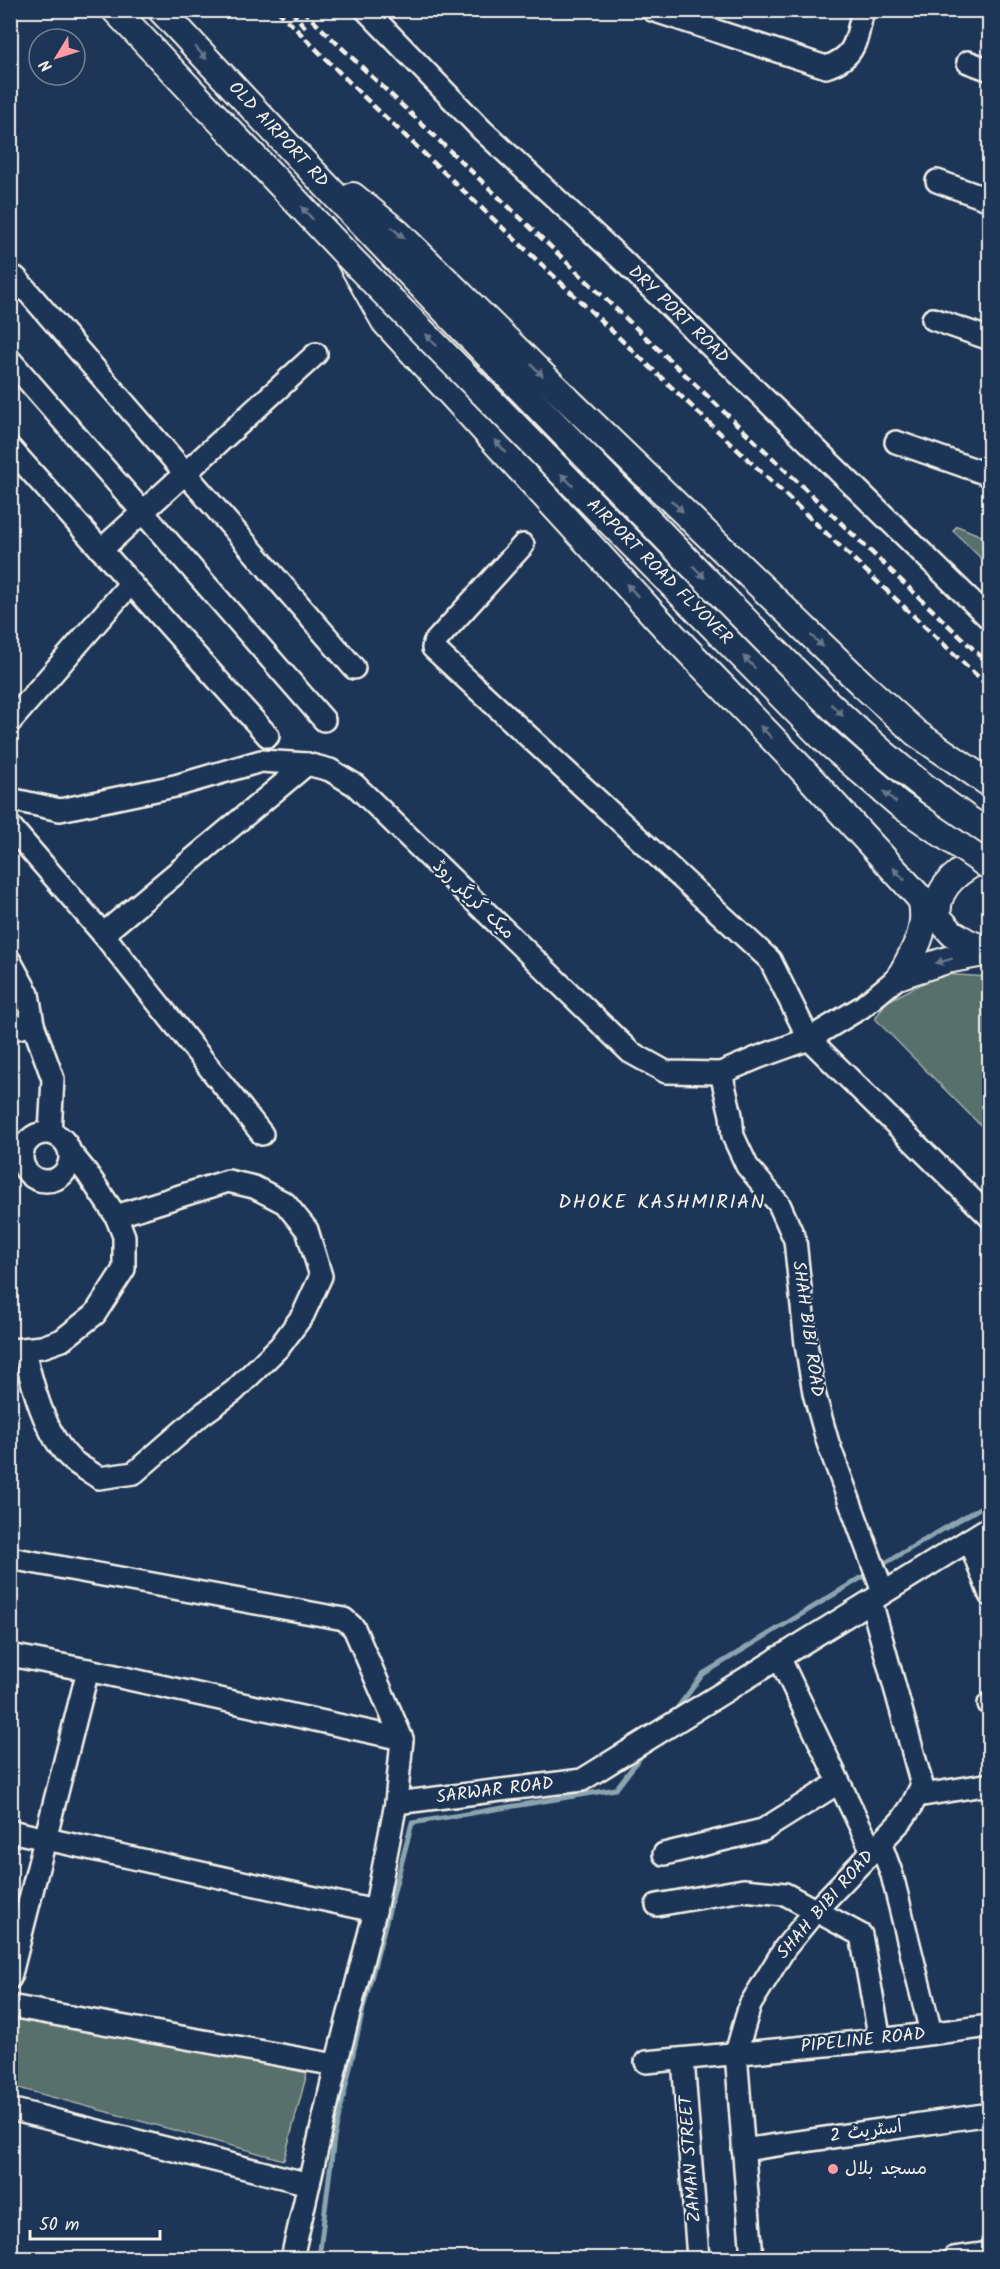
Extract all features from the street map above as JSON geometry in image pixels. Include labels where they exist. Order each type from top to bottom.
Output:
[{"type":"main road","name":"OLD AIRPORT RD","points":[[115,10],[347,255]]},
{"type":"main road","name":"OLD AIRPORT RD","points":[[161,10],[394,260]]},
{"type":"main road","points":[[287,143],[397,232],[862,684],[916,733],[990,784]]},
{"type":"main road","name":"AIRPORT ROAD FLYOVER","points":[[347,255],[824,739],[899,804],[990,867]]},
{"type":"main road","points":[[347,255],[385,322],[658,619],[952,933],[989,952]]},
{"type":"main road","name":"AIRPORT ROAD FLYOVER","points":[[394,260],[851,725],[918,784],[990,834]]},
{"type":"main road","points":[[938,918],[937,910],[943,891],[954,875],[990,855]]},
{"type":"main road","name":"میک گریگر روڈ","points":[[901,975],[919,940],[924,921],[921,898]]},
{"type":"main road","name":"میک گریگر روڈ","points":[[901,975],[947,960],[989,952]]},
{"type":"street","name":"DRY PORT ROAD","points":[[366,10],[483,130],[621,259],[990,619]]},
{"type":"street","points":[[652,10],[826,67],[842,62],[854,47],[863,10]]},
{"type":"street","points":[[968,62],[990,70]]},
{"type":"street","points":[[937,180],[990,200]]},
{"type":"street","points":[[16,278],[354,668]]},
{"type":"street","points":[[933,319],[990,339]]},
{"type":"street","points":[[101,550],[316,354]]},
{"type":"street","points":[[10,360],[324,720]]},
{"type":"street","points":[[896,442],[990,475]]},
{"type":"street","points":[[10,448],[268,736]]},
{"type":"street","points":[[523,545],[434,642],[433,648],[770,960],[809,1039],[990,1217]]},
{"type":"street","points":[[10,723],[131,583]]},
{"type":"street","name":"میک گریگر روڈ","points":[[10,799],[60,810],[175,786],[261,761],[307,764],[330,770],[355,785],[630,1053],[666,1072],[722,1073],[809,1039],[862,1007],[901,975]]},
{"type":"street","points":[[104,934],[307,764]]},
{"type":"street","points":[[12,832],[104,934],[262,1134]]},
{"type":"street","points":[[10,961],[28,994],[33,1024],[53,1079],[50,1133]]},
{"type":"street","points":[[10,1030],[33,1024]]},
{"type":"street","name":"SHAH BIBI ROAD","points":[[722,1073],[733,1136],[747,1166],[779,1204],[795,1240],[806,1344],[814,1393],[877,1596],[922,1785],[902,1820],[816,1910],[784,1948],[750,2005],[736,2053],[752,2259]]},
{"type":"street","points":[[70,1152],[68,1168],[56,1179],[40,1180],[32,1177],[22,1164],[23,1148],[34,1135],[50,1133],[63,1139],[116,1216],[124,1236],[124,1269],[95,1314],[62,1340],[17,1350],[32,1382],[49,1429],[71,1460],[99,1478],[134,1473],[234,1391],[280,1346],[303,1315],[321,1276],[307,1230],[285,1203],[254,1187],[228,1181],[116,1216]]},
{"type":"street","name":"SARWAR ROAD","points":[[396,1803],[582,1780],[990,1527]]},
{"type":"street","points":[[969,1540],[990,1595]]},
{"type":"street","points":[[10,1558],[344,1619],[354,1628],[402,1739],[396,1803],[375,1911],[336,2065],[292,2259]]},
{"type":"street","points":[[10,1655],[402,1739]]},
{"type":"street","points":[[779,1657],[838,1783],[892,1875],[931,2033]]},
{"type":"street","points":[[10,1978],[88,1670]]},
{"type":"street","points":[[664,1854],[763,1830],[838,1783]]},
{"type":"street","points":[[917,1796],[990,1784]]},
{"type":"street","points":[[10,1832],[375,1911]]},
{"type":"street","points":[[657,1905],[743,1890],[785,1894],[861,1935],[880,2040]]},
{"type":"street","points":[[10,2006],[336,2065]]},
{"type":"street","name":"PIPELINE ROAD","points":[[646,2062],[880,2040],[990,2026]]},
{"type":"street","name":"ZAMAN STREET","points":[[683,2059],[698,2259]]},
{"type":"street","points":[[10,2109],[309,2184]]},
{"type":"street","name":"اسٹریٹ 2","points":[[743,2150],[990,2114]]},
{"type":"street","points":[[954,2259],[990,2253]]},
{"type":"green space","points":[[957,526],[989,539],[989,566],[953,531]]},
{"type":"green space","points":[[941,974],[989,977],[989,1134],[875,1019],[886,1002]]},
{"type":"green space","points":[[17,2010],[307,2073],[284,2160],[11,2086],[10,2023]]},
{"type":"waterway","points":[[880,1566],[990,1502]]},
{"type":"waterway","points":[[672,1715],[703,1674],[869,1573]]},
{"type":"waterway","points":[[319,2258],[334,2138],[364,2005],[412,1823],[616,1789],[645,1751]]},
{"type":"railway","points":[[277,10],[362,95],[990,688]]},
{"type":"railway","points":[[291,10],[308,31]]},
{"type":"railway","points":[[302,10],[990,665]]},
{"type":"place","name":"مسجد بلال","points":[[833,2169]]},
{"type":"district","name":"DHOKE KASHMIRIAN","points":[[662,1203]]}]
